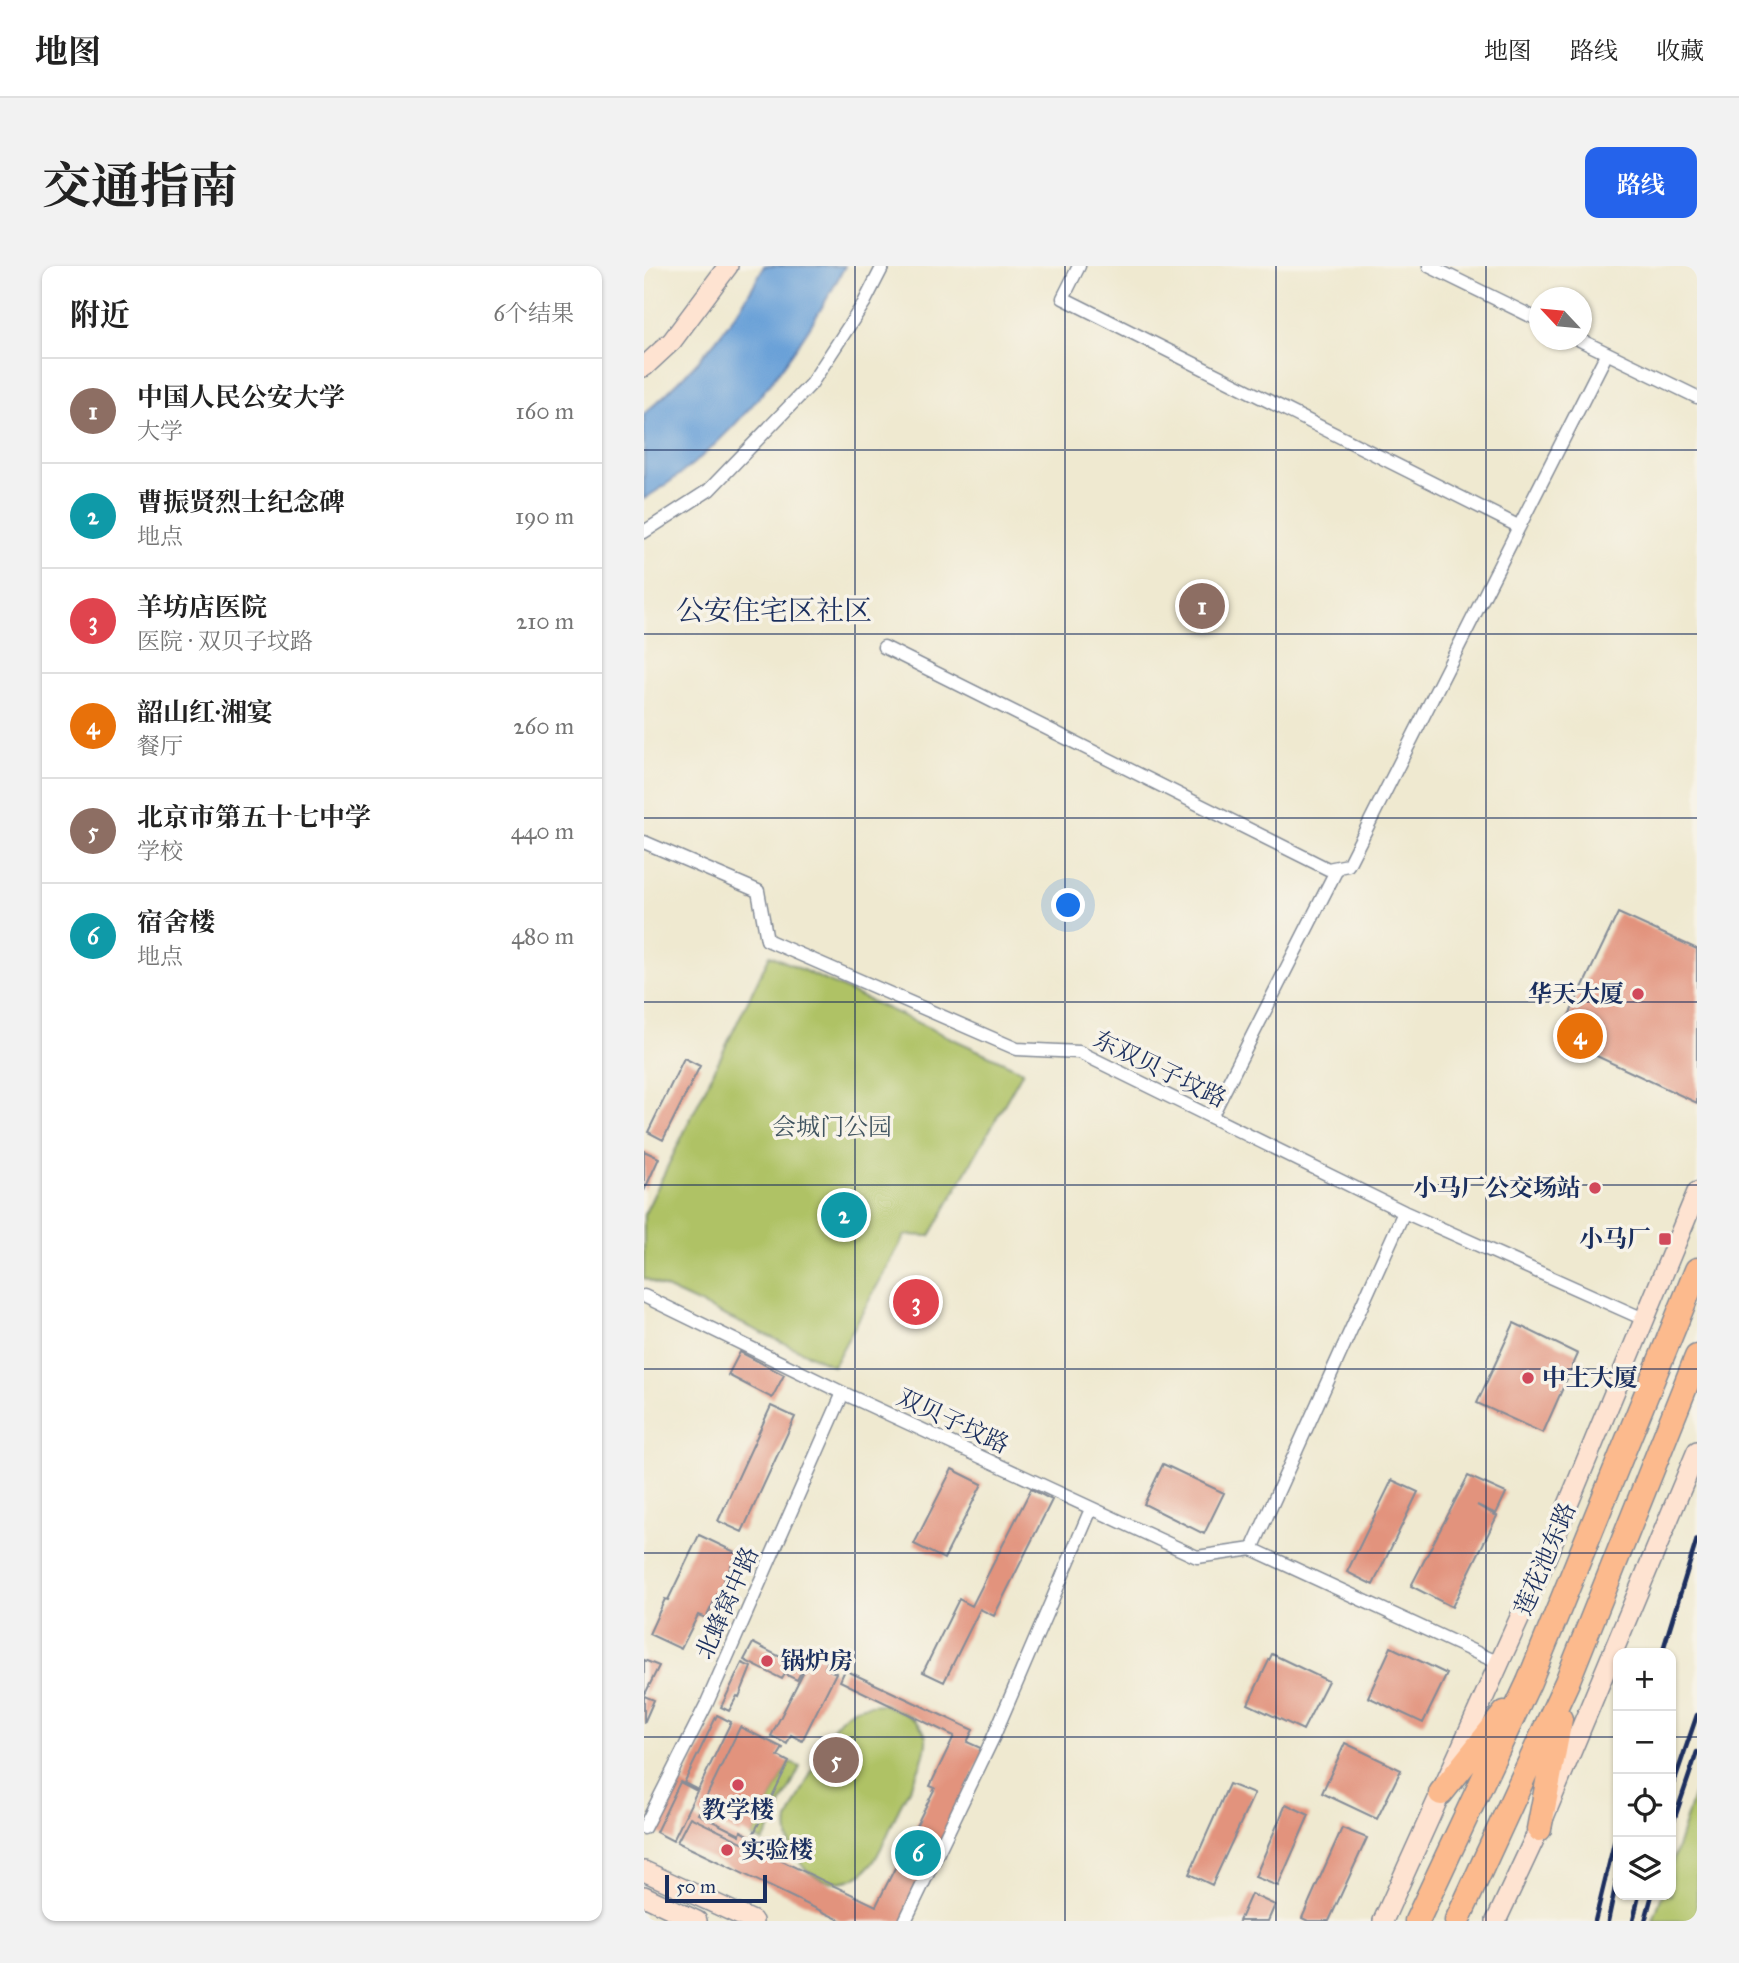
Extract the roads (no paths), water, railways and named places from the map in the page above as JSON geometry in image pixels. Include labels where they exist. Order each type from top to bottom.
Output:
[{"type":"highway","name":"莲花池东路","points":[[1417,1921],[1529,1682],[1697,1270]]},
{"type":"highway","points":[[1457,1921],[1567,1682],[1697,1357]]},
{"type":"highway","points":[[1441,1793],[1529,1682]]},
{"type":"highway","points":[[1539,1829],[1567,1682]]},
{"type":"street","points":[[644,367],[672,341],[728,266]]},
{"type":"street","points":[[644,532],[709,490],[811,384],[864,303],[883,266]]},
{"type":"street","points":[[1079,266],[1063,298],[1518,526]]},
{"type":"street","points":[[1429,266],[1529,315]]},
{"type":"street","points":[[1592,346],[1697,397]]},
{"type":"street","points":[[884,647],[1328,869],[1348,865],[1607,353]]},
{"type":"street","name":"东双贝子坟路","points":[[644,842],[758,891],[767,940],[1017,1049],[1080,1052],[1404,1212],[1646,1320]]},
{"type":"street","points":[[1211,1117],[1338,867]]},
{"type":"street","name":"莲花池东路","points":[[1383,1921],[1501,1664],[1697,1192]]},
{"type":"street","points":[[1404,1212],[1252,1549],[1501,1664]]},
{"type":"street","name":"双贝子坟路","points":[[644,1296],[844,1393],[1197,1557],[1252,1549]]},
{"type":"street","name":"北蜂窝中路","points":[[644,1828],[706,1704],[844,1393]]},
{"type":"street","points":[[1496,1921],[1539,1829],[1697,1451]]},
{"type":"street","points":[[905,1921],[993,1738],[1091,1509]]},
{"type":"street","points":[[644,1871],[753,1921]]},
{"type":"street","points":[[644,1896],[697,1921]]},
{"type":"water","points":[[764,266],[845,266],[806,333],[760,396],[706,453],[644,499],[644,414],[712,346],[753,287]]},
{"type":"railway","points":[[1664,1648],[1697,1539]]},
{"type":"railway","points":[[1676,1776],[1697,1715]]},
{"type":"railway","points":[[1676,1814],[1697,1752]]},
{"type":"railway","points":[[1595,1921],[1616,1837]]},
{"type":"railway","points":[[1608,1921],[1613,1898]]},
{"type":"railway","points":[[1633,1921],[1638,1900]]},
{"type":"railway","points":[[1645,1921],[1651,1900]]},
{"type":"place","name":"中国人民公安大学","points":[[1202,606]]},
{"type":"place","name":"华天大厦","points":[[1638,994]]},
{"type":"place","name":"韶山红·湘宴","points":[[1580,1036]]},
{"type":"place","name":"小马厂公交场站","points":[[1595,1188]]},
{"type":"place","name":"曹振贤烈士纪念碑","points":[[844,1215]]},
{"type":"place","name":"小马厂","points":[[1665,1239]]},
{"type":"place","name":"羊坊店医院","points":[[916,1302]]},
{"type":"place","name":"中土大厦","points":[[1528,1378]]},
{"type":"place","name":"锅炉房","points":[[767,1661]]},
{"type":"place","name":"北京市第五十七中学","points":[[836,1760]]},
{"type":"place","name":"教学楼","points":[[738,1785]]},
{"type":"place","name":"实验楼","points":[[727,1850]]},
{"type":"place","name":"宿舍楼","points":[[918,1853]]},
{"type":"district","name":"公安住宅区社区","points":[[774,610]]},
{"type":"park label","name":"会城门公园","points":[[832,1127]]}]
